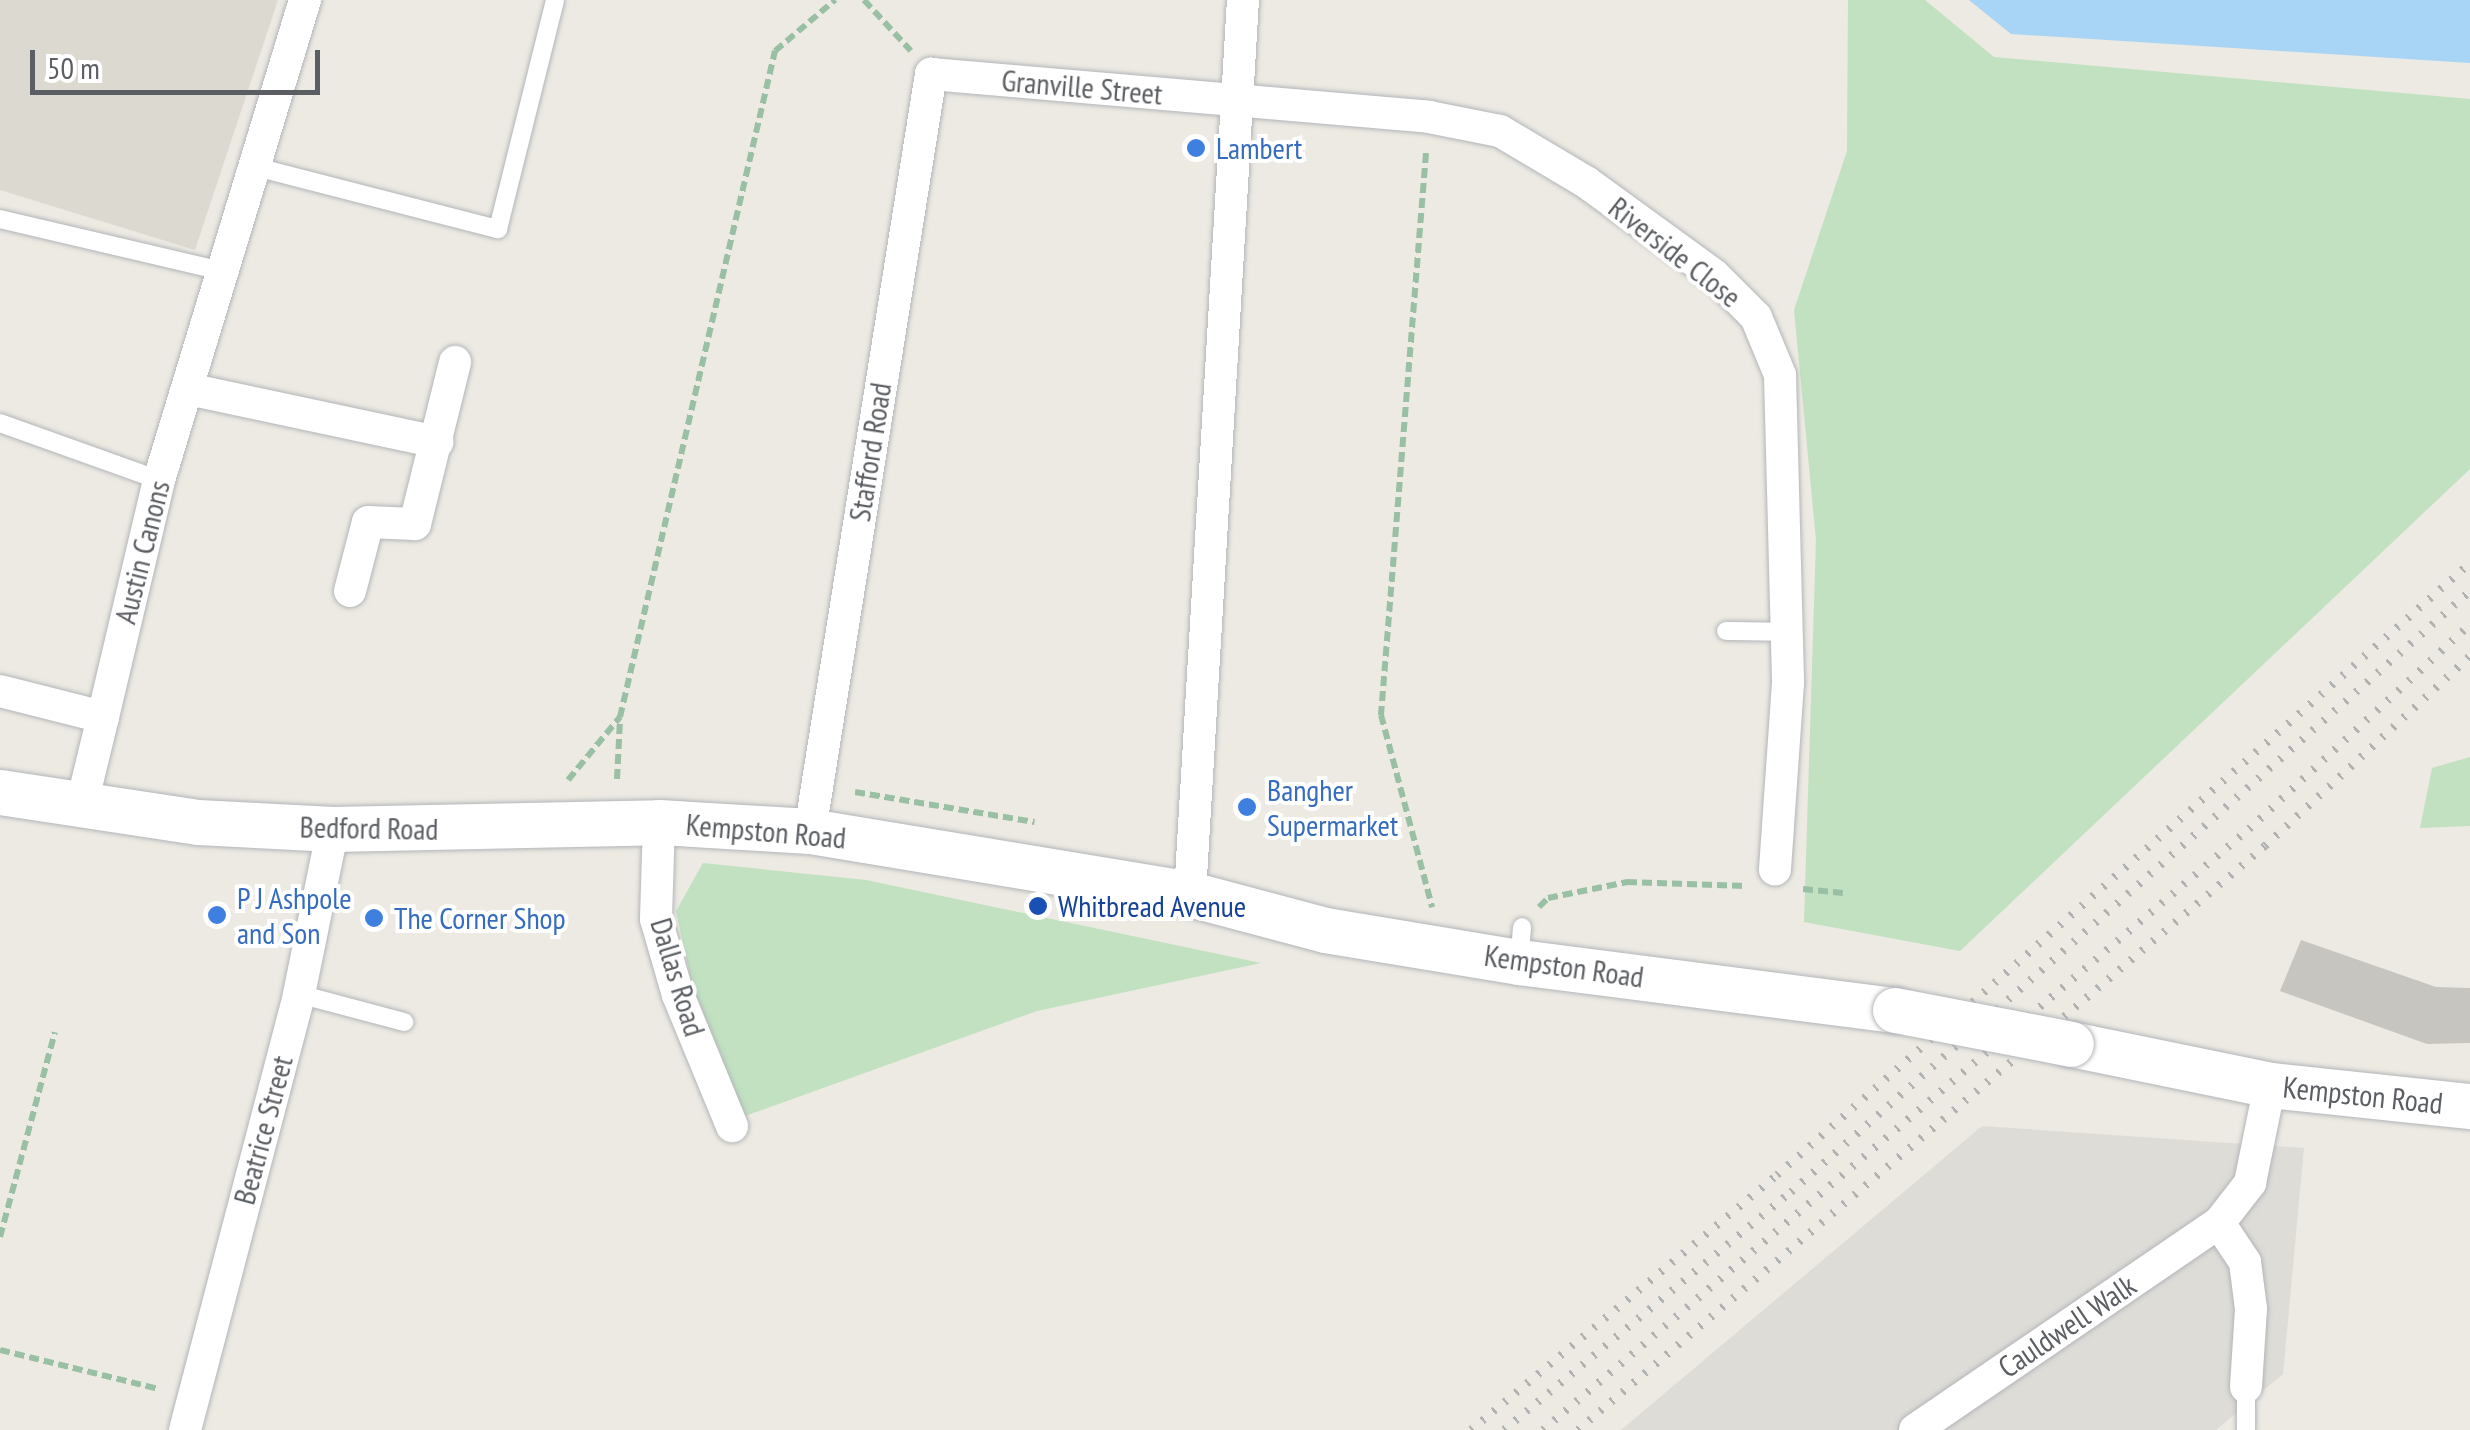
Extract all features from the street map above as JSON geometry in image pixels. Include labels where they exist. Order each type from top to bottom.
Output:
[{"type":"main road","name":"Bedford Road","points":[[0,792],[198,822],[332,829],[659,822]]},
{"type":"main road","name":"Kempston Road","points":[[659,822],[810,831],[1190,894],[1325,930],[1520,944],[1895,1010],[2270,1085],[2470,1106]]},
{"type":"street","name":"Austin Canons","points":[[103,717],[159,480],[226,272],[305,0]]},
{"type":"street","points":[[1190,894],[1233,101],[1243,0]]},
{"type":"street","name":"Granville Street","points":[[931,74],[1233,101]]},
{"type":"street","name":"Stafford Road","points":[[810,831],[931,74]]},
{"type":"street","name":"Riverside Close","points":[[1233,101],[1430,117],[1500,131],[1586,182],[1714,275],[1756,317],[1780,375],[1787,632],[1773,881]]},
{"type":"street","points":[[350,591],[368,522],[416,524],[455,362]]},
{"type":"street","points":[[188,389],[437,442]]},
{"type":"street","points":[[0,691],[103,717],[80,807]]},
{"type":"street","name":"Dallas Road","points":[[659,822],[656,919],[678,995],[732,1126]]},
{"type":"street","name":"Beatrice Street","points":[[185,1430],[299,994],[332,829]]},
{"type":"street","name":"Cauldwell Walk","points":[[1915,1430],[2219,1223],[2250,1183],[2270,1085]]},
{"type":"street","points":[[2219,1223],[2245,1262],[2250,1309],[2246,1387]]},
{"type":"lane","points":[[256,167],[498,229],[555,0]]},
{"type":"lane","points":[[0,219],[226,272]]},
{"type":"lane","points":[[0,423],[159,480]]},
{"type":"lane","points":[[1726,631],[1787,632]]},
{"type":"lane","points":[[299,994],[404,1022]]},
{"type":"lane","points":[[2246,1387],[2246,1430]]},
{"type":"path","points":[[617,779],[620,717],[775,51],[835,0]]},
{"type":"path","points":[[864,0],[931,74]]},
{"type":"path","points":[[1430,117],[1380,715],[1434,916]]},
{"type":"path","points":[[568,780],[620,717]]},
{"type":"path","points":[[1520,944],[1548,898],[1627,882],[1773,881],[1843,893]]},
{"type":"path","points":[[0,1237],[55,1032]]},
{"type":"path","points":[[0,1350],[192,1397]]},
{"type":"shaded area","points":[[0,0],[278,0],[195,250],[0,190]]},
{"type":"shaded area","points":[[1982,1126],[2304,1148],[2283,1374],[2216,1430],[1621,1430]]},
{"type":"green space","points":[[1848,0],[1925,0],[1994,57],[2470,99],[2470,469],[1960,951],[1804,922],[1816,540],[1794,310],[1847,151]]},
{"type":"green space","points":[[2470,757],[2470,826],[2420,828],[2432,768]]},
{"type":"green space","points":[[703,863],[866,880],[1261,963],[1037,1011],[745,1116],[692,985],[676,911]]},
{"type":"water","points":[[1969,0],[2470,0],[2470,63],[2011,34]]},
{"type":"building","points":[[2301,940],[2436,987],[2470,988],[2470,1043],[2427,1044],[2280,991]]},
{"type":"railway","points":[[1471,1430],[1777,1175],[2470,563]]},
{"type":"railway","points":[[1504,1430],[1791,1192],[2470,591]]},
{"type":"railway","points":[[1543,1430],[2249,829],[2470,624]]},
{"type":"railway","points":[[1578,1430],[2265,846],[2470,656]]},
{"type":"place","name":"Lambert","points":[[1196,148]]},
{"type":"place","name":"Bangher Supermarket","points":[[1247,807]]},
{"type":"place","name":"Whitbread Avenue","points":[[1038,906]]},
{"type":"place","name":"P J Ashpole and Son","points":[[217,915]]},
{"type":"place","name":"The Corner Shop","points":[[374,918]]}]
